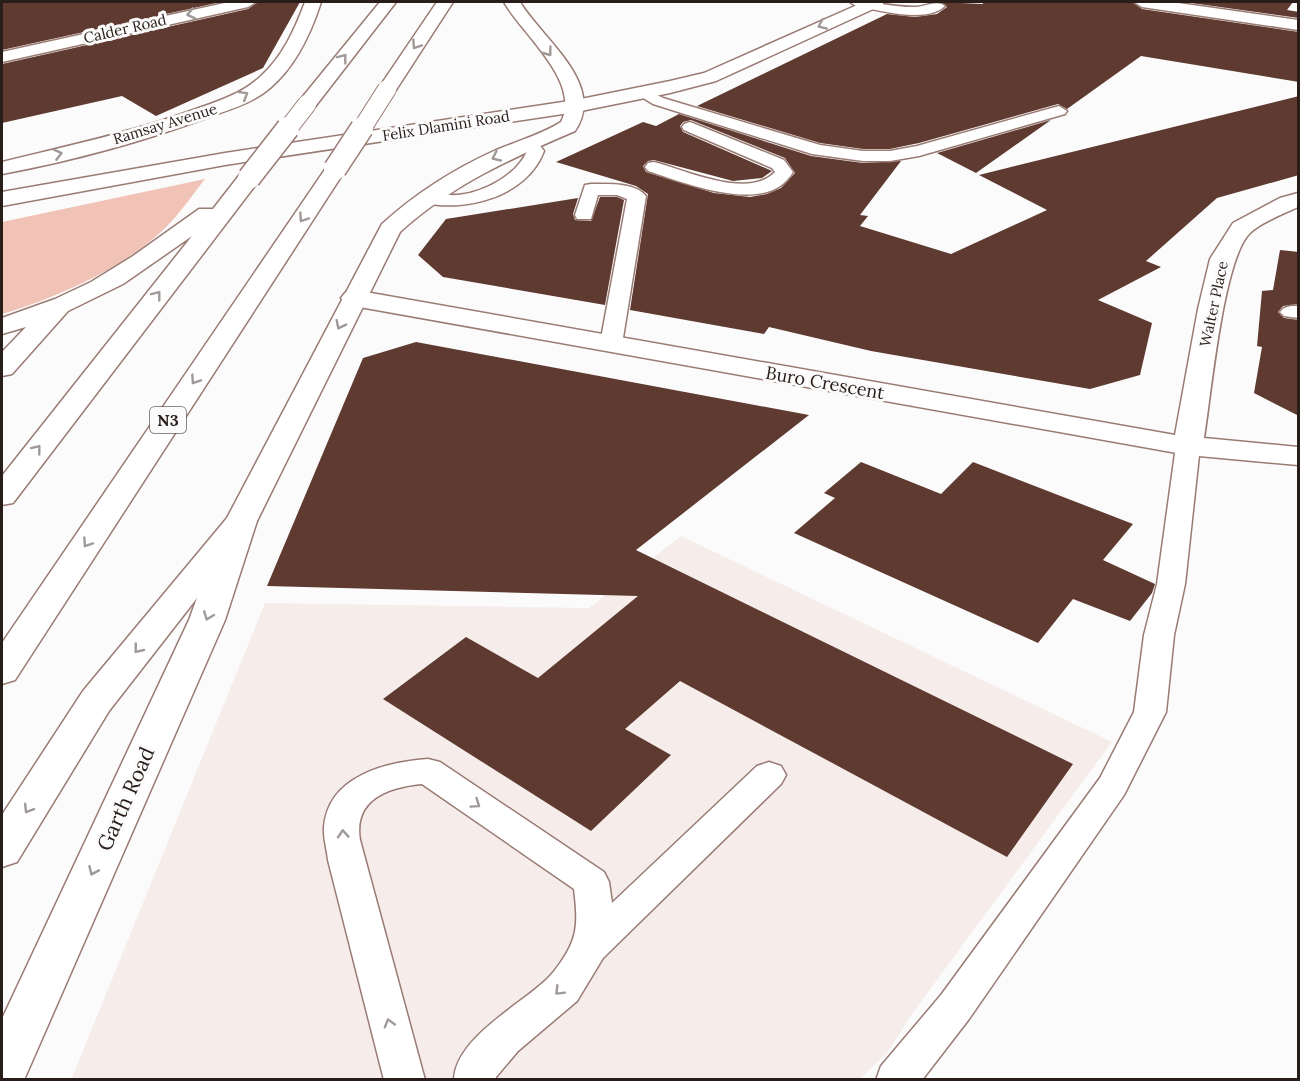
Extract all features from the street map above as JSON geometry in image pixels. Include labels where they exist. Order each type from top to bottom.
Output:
[{"type":"main road","name":"Calder Road","points":[[2,57],[248,2]]},
{"type":"main road","name":"Ramsay Avenue","points":[[2,168],[177,123],[232,102],[266,82],[285,62],[308,19],[313,2]]},
{"type":"main road","points":[[2,496],[388,2]]},
{"type":"main road","name":"N3","points":[[2,671],[445,2]]},
{"type":"main road","points":[[512,2],[572,83],[573,109]]},
{"type":"main road","points":[[729,50],[840,2]]},
{"type":"main road","name":"Felix Dlamini Road","points":[[2,199],[225,159],[573,109],[638,80],[705,69],[867,2]]},
{"type":"main road","points":[[1142,2],[1299,25]]},
{"type":"main road","points":[[2,850],[96,701],[241,521],[390,229],[427,198],[458,177],[529,143],[573,109],[647,100],[705,69]]},
{"type":"main road","name":"Felix Dlamini Road","points":[[2,181],[524,102],[573,109]]},
{"type":"main road","points":[[2,326],[60,306],[100,287],[138,263],[243,185]]},
{"type":"main road","name":"Walter Place","points":[[1188,446],[1211,309],[1222,259],[1241,228],[1299,200]]},
{"type":"main road","name":"Buro Crescent","points":[[354,298],[1188,446],[1299,456]]},
{"type":"main road","points":[[2,368],[60,306]]},
{"type":"main road","name":"Garth Road","points":[[2,1072],[207,620],[241,521]]},
{"type":"lane","points":[[867,2],[920,11],[938,6]]},
{"type":"lane","points":[[647,100],[818,150],[863,156],[890,156],[919,151],[1059,111]]},
{"type":"lane","points":[[647,100],[778,164],[784,172],[781,178],[772,185],[754,189],[693,180],[654,167]]},
{"type":"lane","points":[[584,215],[591,189],[619,190],[637,196],[611,344]]},
{"type":"lane","points":[[896,1080],[955,1006],[1112,786],[1150,712],[1159,635],[1172,584],[1188,446]]},
{"type":"lane","points":[[405,1080],[346,860],[341,827],[351,800],[375,781],[404,772],[428,771],[591,882],[595,913],[590,947]]},
{"type":"lane","points":[[475,1080],[475,1070],[504,1038],[563,989],[590,947],[768,775]]},
{"type":"shaded area","points":[[205,179],[171,222],[155,238],[114,266],[46,299],[2,314],[2,222]]},
{"type":"shaded area","points":[[681,536],[1112,742],[912,1014],[887,1053],[860,1079],[71,1080],[265,603],[589,608]]},
{"type":"building","points":[[2,2],[221,2],[2,50]]},
{"type":"building","points":[[258,2],[300,2],[263,68],[156,116],[122,96],[2,123],[2,64],[248,9]]},
{"type":"building","points":[[940,2],[982,4],[985,2],[1132,2],[1142,9],[1299,32],[1299,82],[1141,56],[1067,109],[1058,104],[890,149],[863,149],[820,143],[697,106],[887,14],[915,17],[937,14],[947,7]]},
{"type":"building","points":[[1184,2],[1293,2],[1287,10],[1299,12],[1299,18]]},
{"type":"building","points":[[1299,96],[1299,175],[1217,198],[1146,261],[1161,267],[1098,300],[1152,323],[1140,375],[1090,389],[871,351],[769,327],[764,334],[630,310],[648,194],[636,186],[556,162],[643,122],[656,126],[679,114],[811,156],[863,163],[901,161],[860,215],[868,216],[860,226],[951,254],[1047,210],[979,175]],"holes":[[[691,120],[785,158],[795,173],[781,188],[767,194],[750,197],[714,193],[646,172],[643,166],[648,161],[654,160],[733,181],[762,178],[772,171],[683,132],[680,126],[683,122]]]},
{"type":"building","points":[[1051,120],[976,173],[937,153]]},
{"type":"building","points":[[600,197],[617,197],[624,200],[605,305],[443,277],[418,255],[446,219],[578,198],[573,214],[575,220],[591,221]]},
{"type":"building","points":[[1280,250],[1299,252],[1299,304],[1283,306],[1278,312],[1284,318],[1299,320],[1299,416],[1254,393],[1262,347],[1257,346],[1262,291],[1273,290]]},
{"type":"building","points":[[416,342],[809,415],[636,550],[1073,764],[1007,857],[680,681],[625,729],[671,755],[591,831],[383,699],[466,637],[538,678],[638,596],[267,586],[363,358]]},
{"type":"building","points":[[861,462],[941,494],[973,462],[1133,524],[1103,560],[1155,584],[1152,593],[1130,621],[1073,599],[1038,643],[794,533],[835,498],[824,493]]}]
